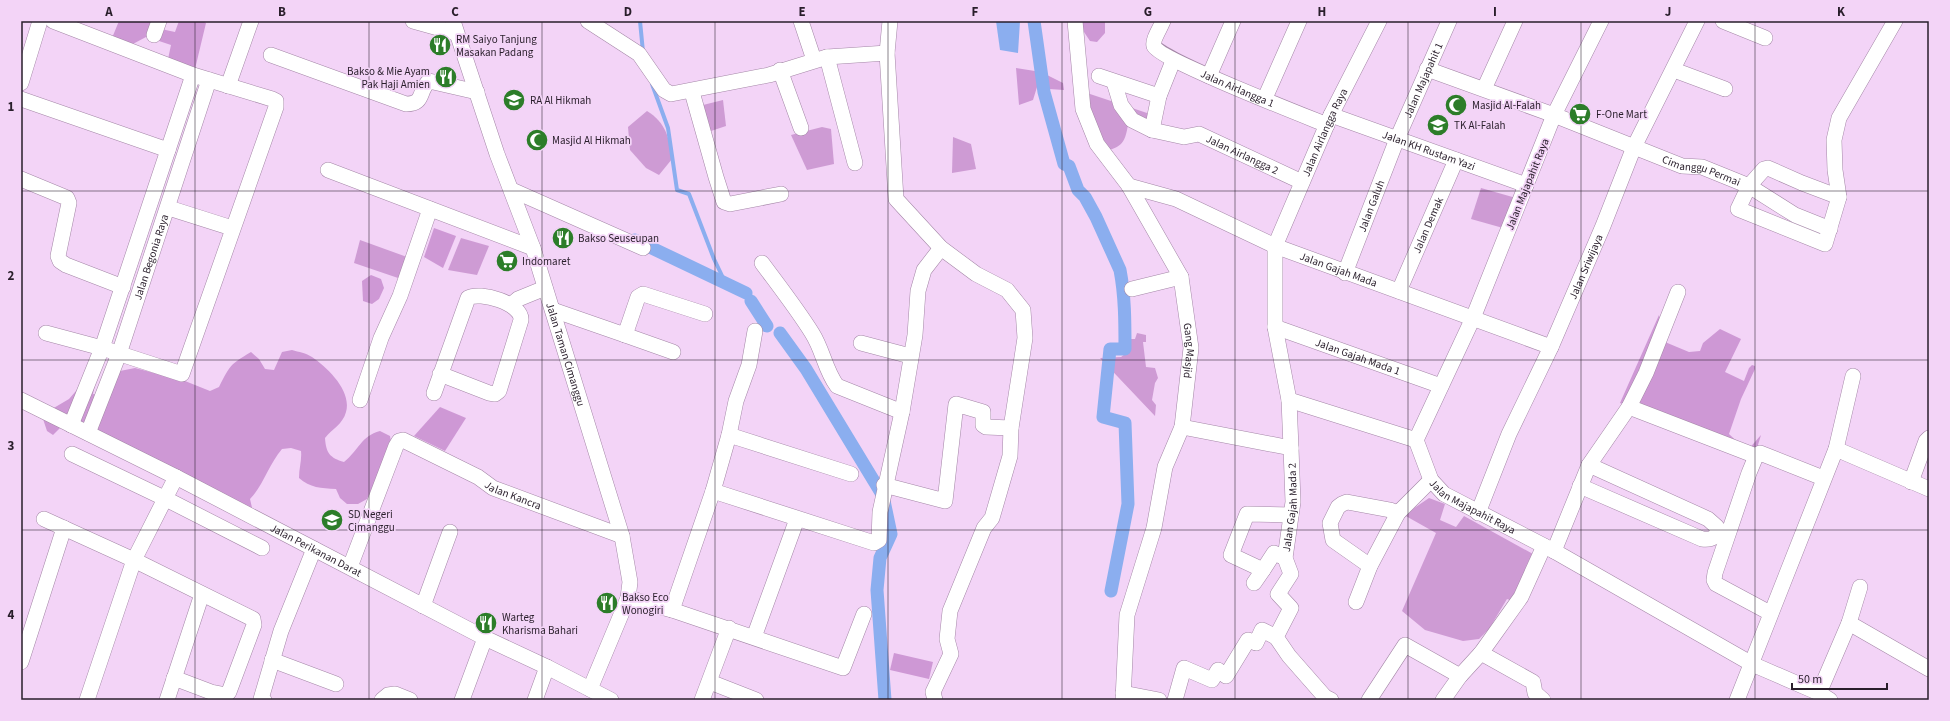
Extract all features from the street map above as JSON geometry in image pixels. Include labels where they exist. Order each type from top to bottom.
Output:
[{"type":"street","points":[[21,83],[40,21]]},
{"type":"street","points":[[46,333],[102,348],[182,374],[232,228],[276,108],[276,101],[193,75],[53,21]]},
{"type":"street","points":[[228,86],[251,21]]},
{"type":"street","points":[[413,21],[455,27]]},
{"type":"street","points":[[588,21],[639,54],[668,93],[671,94],[692,92],[769,75],[780,70],[821,58],[887,53]]},
{"type":"street","points":[[801,21],[821,58],[855,163]]},
{"type":"street","points":[[890,21],[887,53],[896,200],[941,248],[976,274],[1007,290],[1023,310],[1025,338],[1011,428],[1010,456],[992,518],[984,528],[950,611],[947,639],[951,654],[932,692],[936,700]]},
{"type":"street","name":"Gang Masjid","points":[[1075,21],[1082,110],[1097,144],[1129,186],[1181,277],[1191,348],[1182,427],[1165,467],[1154,528],[1127,615],[1123,696]]},
{"type":"street","name":"Jalan Airlangga 1","points":[[1163,21],[1154,45],[1158,52],[1209,76],[1265,98],[1329,120]]},
{"type":"street","points":[[1209,76],[1233,21]]},
{"type":"street","points":[[1265,98],[1299,21]]},
{"type":"street","name":"Jalan Airlangga Raya","points":[[1275,246],[1329,120],[1379,21]]},
{"type":"street","name":"Jalan Majapahit 1","points":[[1397,139],[1449,21]]},
{"type":"street","points":[[1484,89],[1515,21]]},
{"type":"street","name":"Jalan Majapahit Raya","points":[[1601,21],[1554,116],[1473,318],[1416,440],[1431,480],[1444,494],[1549,549],[1752,664],[1824,696]]},
{"type":"street","name":"Jalan Sriwijaya","points":[[1478,513],[1509,434],[1551,347],[1603,226],[1634,147],[1674,70],[1697,21]]},
{"type":"street","points":[[1723,21],[1765,38]]},
{"type":"street","name":"Cimanggu Permai","points":[[1427,69],[1484,89],[1682,166],[1702,166],[1749,186],[1738,209],[1825,244],[1839,197],[1835,170],[1834,140],[1839,118],[1895,21]]},
{"type":"street","name":"Jalan Taman Cimanggu","points":[[455,27],[533,248],[622,536],[630,582],[628,598],[590,689]]},
{"type":"street","points":[[271,54],[406,104],[414,104],[419,101],[425,85],[429,81],[477,92]]},
{"type":"street","points":[[1152,130],[1159,96],[1173,60]]},
{"type":"street","points":[[780,70],[802,128]]},
{"type":"street","points":[[1674,70],[1725,89]]},
{"type":"street","name":"Jalan Begonia Raya","points":[[71,425],[102,348],[193,75]]},
{"type":"street","points":[[1099,76],[1159,96]]},
{"type":"street","name":"Jalan Begonia Raya","points":[[88,433],[119,354],[209,80]]},
{"type":"street","name":"Jalan Airlangga 2","points":[[1114,82],[1121,105],[1132,120],[1152,130],[1184,137],[1199,134],[1302,182]]},
{"type":"street","points":[[692,92],[724,202],[730,204],[781,194]]},
{"type":"street","points":[[21,99],[168,150]]},
{"type":"street","name":"Jalan KH Rustam Yazi","points":[[1329,120],[1397,139],[1526,185]]},
{"type":"street","name":"Jalan Galuh","points":[[1345,272],[1397,139]]},
{"type":"street","name":"Jalan Demak","points":[[1399,291],[1456,160]]},
{"type":"street","points":[[1830,230],[1795,215],[1749,186],[1764,169],[1768,168],[1839,197]]},
{"type":"street","points":[[328,170],[533,248]]},
{"type":"street","points":[[21,179],[67,198],[70,203],[58,256],[60,261],[66,265],[123,287]]},
{"type":"street","name":"Jalan Gajah Mada","points":[[1129,186],[1193,206],[1275,246],[1551,347]]},
{"type":"street","points":[[512,190],[643,248]]},
{"type":"street","points":[[168,208],[232,228]]},
{"type":"street","points":[[360,400],[381,338],[400,296],[430,209]]},
{"type":"street","name":"Jalan Gajah Mada 2","points":[[1275,246],[1275,327],[1289,400],[1293,502],[1285,558],[1291,574],[1278,594],[1291,608],[1276,637]]},
{"type":"street","points":[[713,491],[874,544],[879,540],[880,512],[884,489],[902,412],[910,356],[915,335],[920,279],[924,270],[941,248]]},
{"type":"street","points":[[762,263],[813,334],[825,360],[830,377],[837,386],[902,412]]},
{"type":"street","points":[[1132,289],[1181,277]]},
{"type":"street","points":[[512,304],[545,288]]},
{"type":"street","points":[[1443,700],[1460,676],[1481,653],[1521,597],[1549,549],[1590,465],[1628,407],[1657,348],[1678,292]]},
{"type":"street","points":[[625,335],[638,297],[643,294],[705,314]]},
{"type":"street","points":[[434,393],[440,374],[468,298],[472,295],[482,295],[512,304],[520,312],[521,320],[499,391],[495,394],[489,393],[440,374]]},
{"type":"street","points":[[553,310],[673,352]]},
{"type":"street","name":"Jalan Gajah Mada 1","points":[[1275,327],[1441,386]]},
{"type":"street","points":[[672,610],[713,491],[729,435],[736,401],[749,365],[755,331]]},
{"type":"street","points":[[861,342],[910,356]]},
{"type":"street","points":[[1737,700],[1823,478],[1836,449],[1853,376]]},
{"type":"street","name":"Jalan Perikanan Darat","points":[[21,400],[176,477],[485,638],[547,667],[607,699]]},
{"type":"street","points":[[1289,400],[1416,440]]},
{"type":"street","points":[[884,489],[945,501],[956,404],[983,412],[983,425],[986,427],[1011,428]]},
{"type":"street","points":[[1628,407],[1756,456],[1758,454],[1763,454],[1823,478]]},
{"type":"street","points":[[1182,427],[1291,448]]},
{"type":"street","points":[[729,435],[851,474]]},
{"type":"street","points":[[1911,482],[1926,441],[1929,438]]},
{"type":"street","name":"Jalan Kancra","points":[[350,567],[396,446],[399,441],[403,440],[478,477],[493,488],[622,536]]},
{"type":"street","points":[[1836,449],[1929,489]]},
{"type":"street","points":[[72,454],[164,498],[262,548]]},
{"type":"street","points":[[1756,456],[1714,573],[1714,580],[1716,584],[1770,613]]},
{"type":"street","points":[[1580,486],[1702,539],[1710,540],[1718,533],[1717,527],[1708,519],[1590,465]]},
{"type":"street","points":[[87,700],[134,560],[164,498],[176,477]]},
{"type":"street","points":[[1356,602],[1370,566],[1398,513],[1431,480]]},
{"type":"street","points":[[1370,566],[1333,540],[1330,523],[1338,507],[1347,502],[1390,510],[1398,513]]},
{"type":"street","points":[[1263,570],[1231,555],[1247,514],[1291,515]]},
{"type":"street","points":[[44,519],[134,560],[253,619],[254,625],[230,692],[226,695],[211,692],[174,678]]},
{"type":"street","points":[[754,637],[797,519]]},
{"type":"street","points":[[21,662],[64,528]]},
{"type":"street","points":[[423,606],[450,532]]},
{"type":"street","points":[[262,700],[281,632],[314,549]]},
{"type":"street","points":[[1254,583],[1274,553],[1285,558]]},
{"type":"street","points":[[1824,696],[1860,587]]},
{"type":"street","points":[[167,700],[202,594]]},
{"type":"street","points":[[628,598],[729,628],[843,668],[864,614]]},
{"type":"street","points":[[1849,623],[1929,669]]},
{"type":"street","points":[[702,700],[729,628]]},
{"type":"street","points":[[1175,700],[1184,668],[1212,680],[1218,670],[1226,676],[1248,640],[1256,643],[1262,630],[1276,637],[1288,656],[1325,697],[1331,700]]},
{"type":"street","points":[[462,700],[485,638]]},
{"type":"street","points":[[1369,700],[1405,645],[1460,676]]},
{"type":"street","points":[[1481,653],[1533,682],[1535,693],[1543,700]]},
{"type":"street","points":[[272,660],[336,684]]},
{"type":"street","points":[[535,700],[547,667]]},
{"type":"street","points":[[710,682],[756,700]]},
{"type":"street","points":[[382,700],[388,695],[395,694],[410,700]]},
{"type":"street","points":[[1123,696],[1159,700]]},
{"type":"shaded area","points":[[119,21],[164,21],[161,29],[131,45],[112,38]]},
{"type":"shaded area","points":[[179,21],[202,21],[206,23],[195,69],[168,59],[171,45],[159,41],[161,29],[175,32]]},
{"type":"shaded area","points":[[1082,21],[1105,21],[1105,33],[1097,42],[1090,41],[1082,29]]},
{"type":"shaded area","points":[[1016,68],[1041,72],[1063,83],[1064,90],[1049,89],[1053,104],[1041,106],[1044,92],[1041,74],[1033,100],[1019,105]]},
{"type":"shaded area","points":[[1084,92],[1153,115],[1148,133],[1128,124],[1123,141],[1117,147],[1100,153]]},
{"type":"shaded area","points":[[723,100],[726,126],[708,132],[703,105]]},
{"type":"shaded area","points":[[647,111],[658,120],[666,131],[670,144],[672,159],[659,175],[646,168],[630,150],[628,127]]},
{"type":"shaded area","points":[[822,127],[831,129],[834,164],[807,170],[791,135]]},
{"type":"shaded area","points":[[953,137],[971,144],[976,169],[952,173]]},
{"type":"shaded area","points":[[1481,188],[1516,198],[1503,228],[1471,219]]},
{"type":"shaded area","points":[[434,228],[456,236],[443,268],[424,257]]},
{"type":"shaded area","points":[[461,238],[489,246],[477,275],[448,270]]},
{"type":"shaded area","points":[[360,240],[407,257],[401,279],[354,263]]},
{"type":"shaded area","points":[[371,275],[381,279],[384,288],[379,299],[372,304],[363,301],[362,281]]},
{"type":"shaded area","points":[[1659,315],[1665,342],[1689,352],[1700,351],[1703,343],[1720,329],[1741,339],[1725,372],[1744,381],[1749,368],[1752,365],[1755,366],[1755,369],[1741,399],[1729,434],[1747,451],[1761,435],[1754,458],[1669,421],[1620,403]]},
{"type":"shaded area","points":[[1137,333],[1146,335],[1146,342],[1143,342],[1146,367],[1155,368],[1158,378],[1155,383],[1152,400],[1156,405],[1155,416],[1100,358],[1121,357],[1128,352],[1128,339],[1135,339]]},
{"type":"shaded area","points":[[292,350],[310,356],[325,367],[342,388],[345,396],[347,404],[345,416],[325,438],[326,448],[332,457],[344,462],[368,436],[380,431],[390,436],[392,447],[367,499],[358,504],[347,504],[340,498],[336,489],[312,486],[299,478],[301,451],[291,448],[282,449],[277,455],[259,488],[250,499],[253,512],[86,434],[69,433],[61,427],[53,435],[47,431],[43,419],[52,409],[69,399],[82,384],[98,372],[93,394],[103,396],[115,372],[135,368],[185,381],[210,391],[219,387],[228,370],[234,363],[251,352],[259,359],[265,369],[274,370],[282,352]]},
{"type":"shaded area","points":[[440,407],[466,418],[445,451],[414,436]]},
{"type":"shaded area","points":[[1429,498],[1445,504],[1440,520],[1456,527],[1464,516],[1533,554],[1516,602],[1507,599],[1489,629],[1479,639],[1463,641],[1425,630],[1402,611],[1436,533],[1404,515]]},
{"type":"shaded area","points":[[894,653],[933,662],[929,679],[890,670]]},
{"type":"water","points":[[996,21],[1020,21],[1018,53],[1000,50]]},
{"type":"waterway","points":[[640,21],[643,52]]},
{"type":"waterway","points":[[1034,21],[1044,92],[1064,164],[1069,166],[1078,190],[1085,197],[1096,217],[1120,270],[1122,280],[1125,349],[1110,349],[1103,417],[1125,423],[1128,504],[1111,591]]},
{"type":"waterway","points":[[652,84],[668,128],[677,190],[689,194],[714,259],[725,282]]},
{"type":"waterway","points":[[635,240],[746,293]]},
{"type":"waterway","points":[[751,301],[767,326]]},
{"type":"waterway","points":[[780,333],[806,369],[883,496],[891,534],[880,558],[877,590],[885,700]]},
{"type":"place","name":"RM Saiyo Tanjung Masakan Padang","points":[[440,45]]},
{"type":"place","name":"Bakso & Mie Ayam Pak Haji Amien","points":[[446,77]]},
{"type":"place","name":"RA Al Hikmah","points":[[514,100]]},
{"type":"place","name":"Masjid Al-Falah","points":[[1456,105]]},
{"type":"place","name":"F-One Mart","points":[[1580,114]]},
{"type":"place","name":"TK Al-Falah","points":[[1438,125]]},
{"type":"place","name":"Masjid Al Hikmah","points":[[537,140]]},
{"type":"place","name":"Bakso Seuseupan","points":[[563,238]]},
{"type":"place","name":"Indomaret","points":[[507,261]]},
{"type":"place","name":"SD Negeri Cimanggu","points":[[332,520]]},
{"type":"place","name":"Bakso Eco Wonogiri","points":[[607,603]]},
{"type":"place","name":"Warteg Kharisma Bahari","points":[[486,623]]}]
